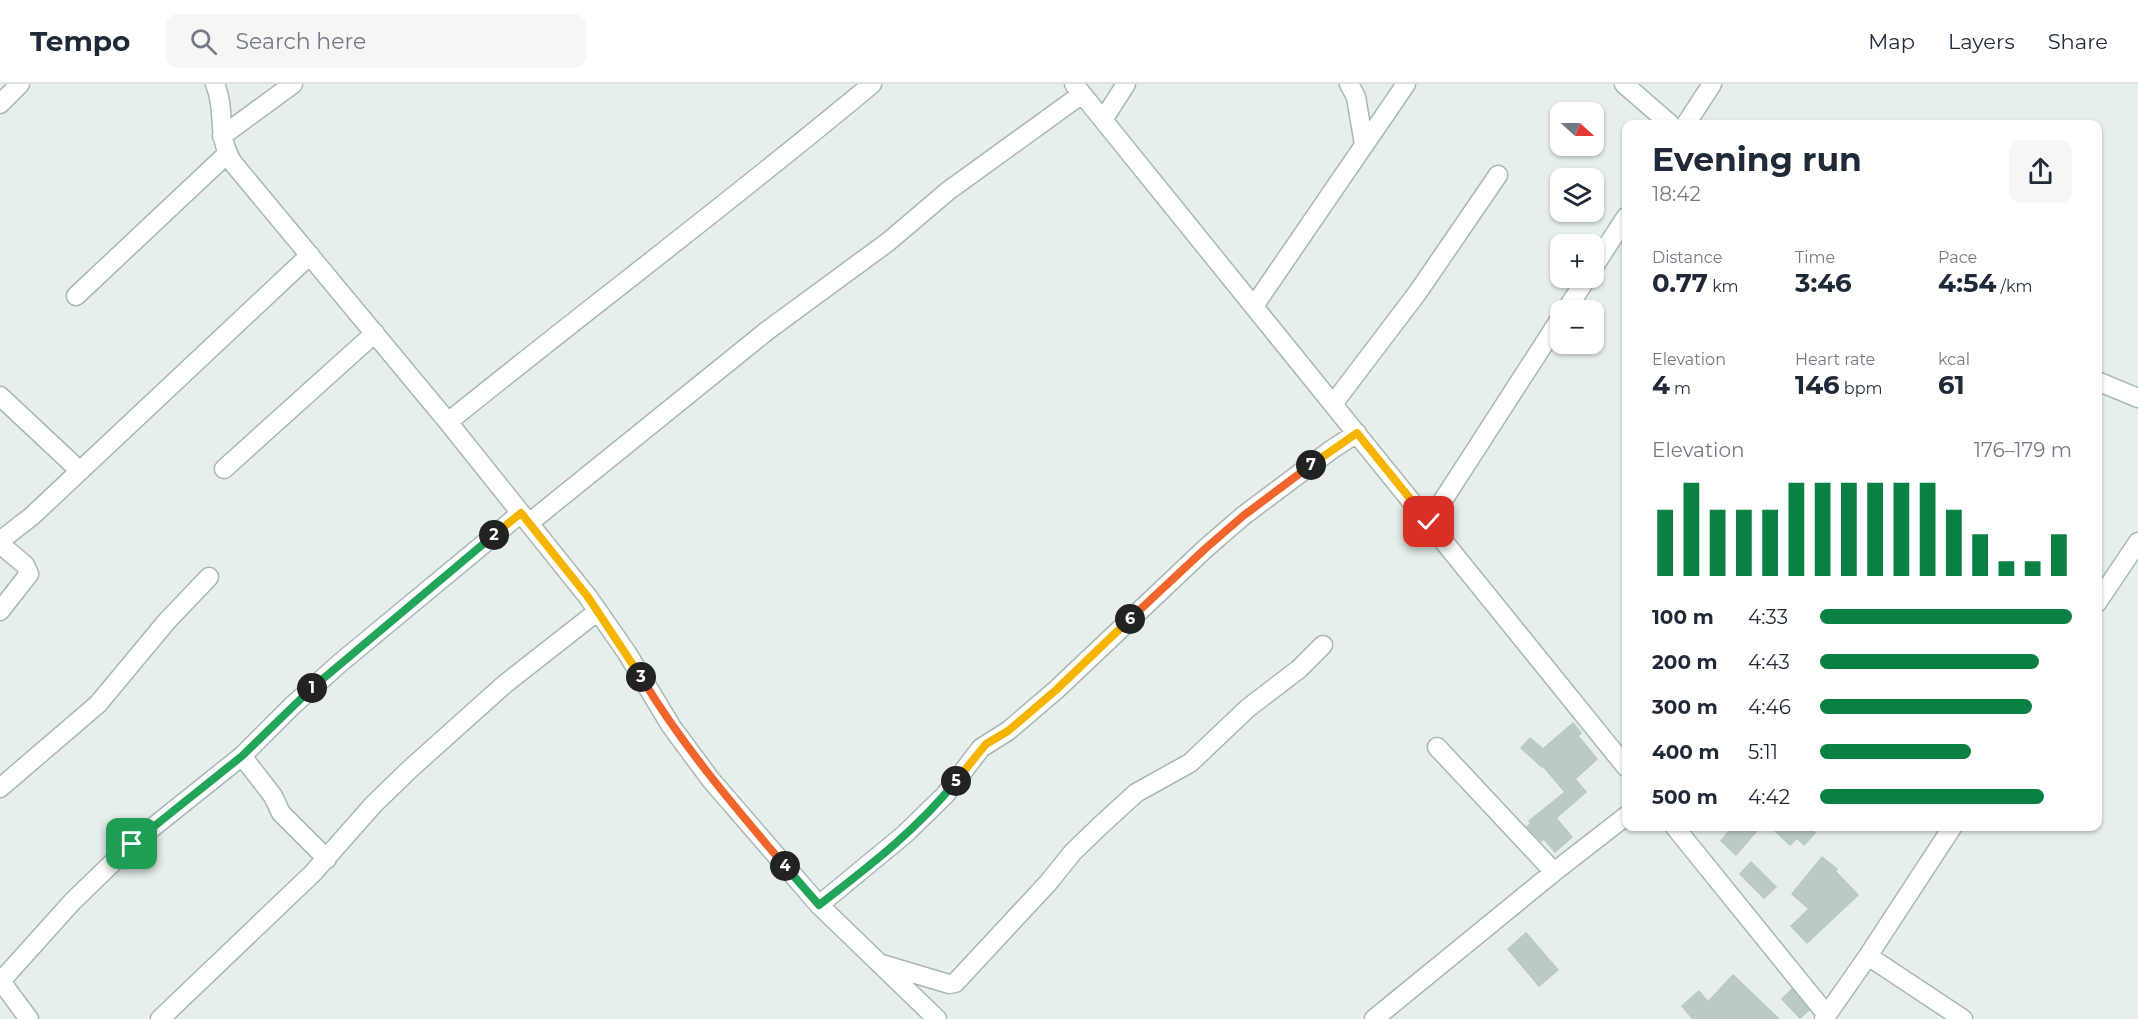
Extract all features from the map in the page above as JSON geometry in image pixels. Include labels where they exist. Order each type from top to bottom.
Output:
[{"type":"street","points":[[0,104],[20,84]]},
{"type":"street","points":[[215,84],[221,108],[222,136],[227,154],[233,163],[448,422],[598,611],[627,653],[665,717],[711,780],[819,905],[937,1019]]},
{"type":"street","points":[[222,136],[293,84]]},
{"type":"street","points":[[448,422],[638,270],[749,185],[872,84]]},
{"type":"street","points":[[1103,120],[1125,84]]},
{"type":"street","points":[[1348,84],[1356,96],[1364,144]]},
{"type":"street","points":[[1254,306],[1406,84]]},
{"type":"street","points":[[1624,84],[1665,120]]},
{"type":"street","points":[[1689,120],[1712,84]]},
{"type":"street","points":[[29,1019],[0,980],[73,901],[132,844],[242,756],[292,706],[340,663],[768,330],[888,242],[1078,89],[1622,762]]},
{"type":"street","points":[[76,296],[227,154]]},
{"type":"street","points":[[1333,404],[1400,317],[1498,175]]},
{"type":"street","points":[[1604,251],[1622,223]]},
{"type":"street","points":[[0,611],[29,574],[25,565],[0,542],[32,516],[310,255]]},
{"type":"street","points":[[224,469],[375,333]]},
{"type":"street","points":[[1429,522],[1550,334]]},
{"type":"street","points":[[2102,383],[2138,398]]},
{"type":"street","points":[[0,396],[80,471]]},
{"type":"street","points":[[819,905],[905,834],[945,795],[981,748],[1008,731],[1056,690],[1206,548],[1261,503],[1357,433]]},
{"type":"street","points":[[2102,596],[2138,542]]},
{"type":"street","points":[[0,788],[98,704],[166,621],[209,577]]},
{"type":"street","points":[[160,1019],[327,859],[373,805],[410,769],[505,684],[598,611]]},
{"type":"street","points":[[878,962],[948,984],[955,983],[1048,883],[1073,852],[1116,810],[1136,793],[1190,763],[1248,708],[1299,669],[1323,645]]},
{"type":"street","points":[[1437,747],[1554,872]]},
{"type":"street","points":[[242,756],[273,796],[281,813],[327,859]]},
{"type":"street","points":[[1374,1019],[1622,819]]},
{"type":"street","points":[[1678,831],[1826,1017],[1950,831]]},
{"type":"street","points":[[1868,956],[1963,1019]]},
{"type":"building","points":[[1573,723],[1581,733],[1578,736],[1597,759],[1575,779],[1586,792],[1556,818],[1572,837],[1555,852],[1544,839],[1541,841],[1527,827],[1531,823],[1529,821],[1565,792],[1543,766],[1521,748],[1530,738],[1543,749]]},
{"type":"building","points":[[1729,831],[1757,831],[1736,855],[1721,841]]},
{"type":"building","points":[[1775,831],[1813,831],[1815,833],[1804,845],[1797,838],[1790,845]]},
{"type":"building","points":[[1822,857],[1837,869],[1835,871],[1858,895],[1807,943],[1791,926],[1809,909],[1792,894]]},
{"type":"building","points":[[1751,862],[1776,887],[1764,898],[1740,874]]},
{"type":"building","points":[[1526,933],[1558,970],[1539,986],[1508,949]]},
{"type":"building","points":[[1733,975],[1779,1019],[1693,1019],[1682,1006],[1699,991],[1708,1002]]},
{"type":"building","points":[[1792,989],[1809,1010],[1800,1018],[1782,999]]},
{"type":"route","points":[[132,844],[242,756],[292,706],[340,663],[521,513],[588,597],[627,653],[671,726],[711,780],[819,905],[905,834],[945,795],[981,748],[1008,731],[1056,690],[1206,548],[1243,516],[1357,433],[1429,522]]}]
